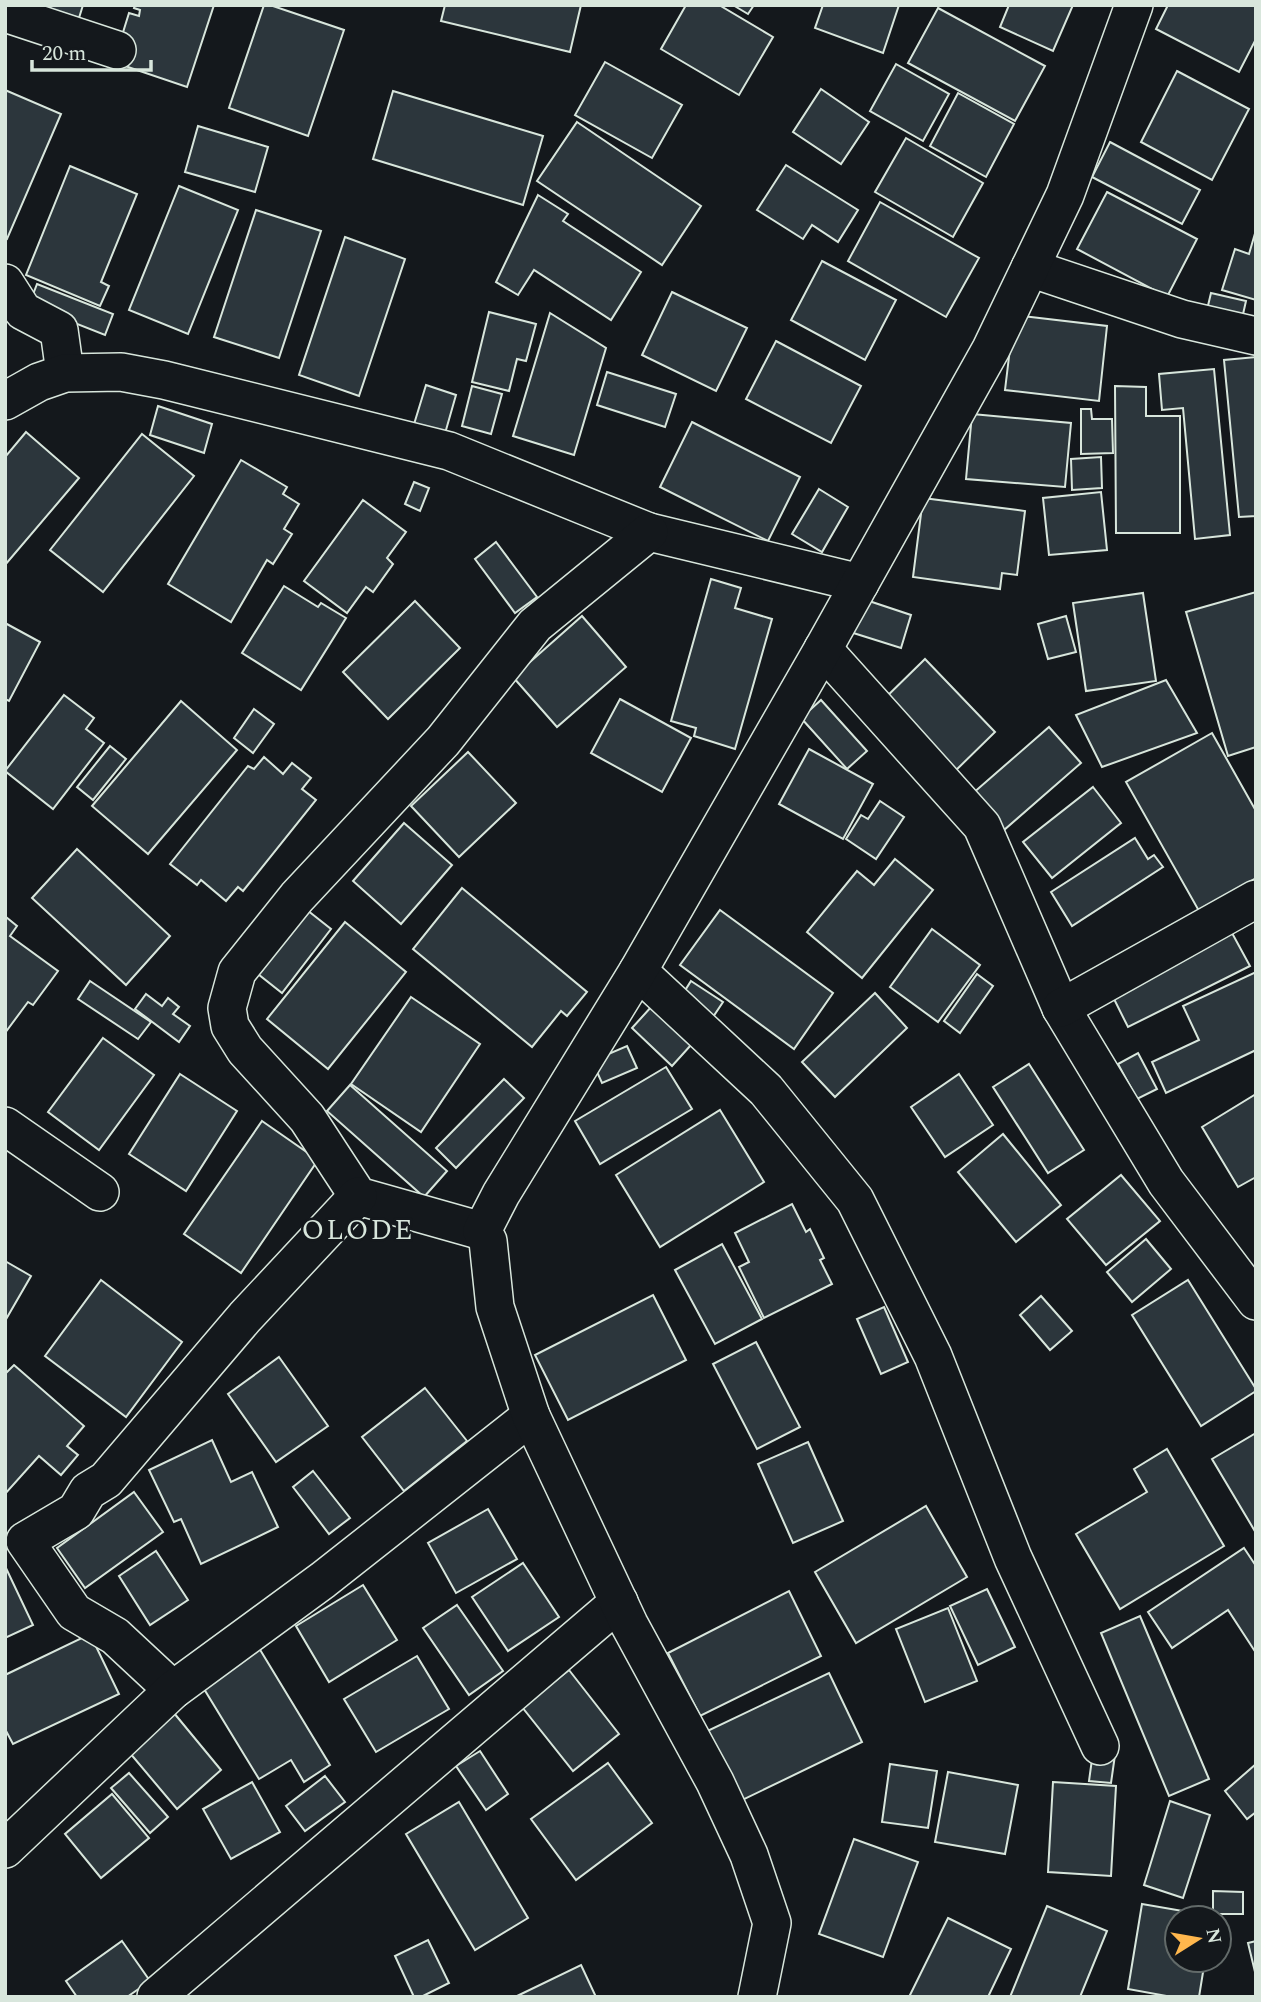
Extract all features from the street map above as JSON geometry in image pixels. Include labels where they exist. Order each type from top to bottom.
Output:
[{"type":"street","points":[[482,1231],[501,1194],[638,971],[991,349],[1065,195],[1133,5]]},
{"type":"street","points":[[5,13],[117,50]]},
{"type":"street","points":[[1030,268],[1182,319],[1256,336]]},
{"type":"street","points":[[5,282],[23,311],[59,330],[65,373]]},
{"type":"street","points":[[5,401],[39,382],[65,373],[121,372],[164,380],[449,451],[649,532],[860,583]]},
{"type":"street","points":[[649,532],[535,625],[443,741],[297,897],[237,972],[228,1008],[230,1026],[245,1050],[307,1118],[358,1196],[482,1231],[488,1241],[495,1307],[531,1416],[629,1624],[715,1782],[750,1855],[772,1923],[757,1997]]},
{"type":"street","points":[[822,649],[982,826],[1061,1008],[1166,1182],[1256,1301]]},
{"type":"street","points":[[1061,1008],[1256,899]]},
{"type":"street","points":[[638,971],[766,1090],[855,1200],[933,1356],[1013,1558],[1100,1746]]},
{"type":"street","points":[[5,1126],[100,1192]]},
{"type":"street","points":[[173,1690],[115,1636],[74,1612],[15,1545],[76,1511],[88,1492],[106,1480],[245,1317],[358,1196]]},
{"type":"street","points":[[5,1849],[173,1690],[323,1580],[531,1416]]},
{"type":"street","points":[[156,1997],[620,1602]]},
{"type":"building","points":[[51,5],[83,5],[79,18],[50,9]]},
{"type":"building","points":[[135,5],[214,5],[187,87],[122,65],[120,42],[129,13],[139,16],[140,10],[134,8]]},
{"type":"building","points":[[264,5],[344,30],[308,136],[229,108]]},
{"type":"building","points":[[445,5],[581,5],[570,52],[441,21]]},
{"type":"building","points":[[686,5],[719,5],[773,37],[739,95],[661,49]]},
{"type":"building","points":[[733,5],[754,5],[748,14]]},
{"type":"building","points":[[823,5],[899,5],[883,53],[815,28]]},
{"type":"building","points":[[1009,5],[1073,5],[1053,51],[1000,27]]},
{"type":"building","points":[[1168,5],[1256,6],[1256,39],[1239,72],[1156,29]]},
{"type":"building","points":[[938,8],[1045,66],[1015,121],[908,63]]},
{"type":"building","points":[[605,62],[682,105],[652,158],[575,115]]},
{"type":"building","points":[[896,64],[949,94],[923,141],[870,111]]},
{"type":"building","points":[[1177,71],[1249,109],[1212,180],[1141,142]]},
{"type":"building","points":[[821,89],[869,122],[841,164],[793,132]]},
{"type":"building","points":[[5,90],[61,114],[7,239],[5,238]]},
{"type":"building","points":[[393,91],[543,136],[523,205],[373,159]]},
{"type":"building","points":[[958,93],[1014,124],[986,177],[930,146]]},
{"type":"building","points":[[577,122],[701,206],[662,265],[537,181]]},
{"type":"building","points":[[198,126],[268,147],[255,192],[185,172]]},
{"type":"building","points":[[906,138],[983,183],[953,237],[875,192]]},
{"type":"building","points":[[1110,142],[1200,190],[1182,224],[1092,177]]},
{"type":"building","points":[[786,165],[858,210],[838,242],[812,225],[803,239],[757,210]]},
{"type":"building","points":[[70,166],[137,194],[101,282],[109,286],[100,306],[26,275]]},
{"type":"building","points":[[179,186],[238,210],[188,334],[129,310]]},
{"type":"building","points":[[1107,192],[1197,239],[1167,297],[1077,249]]},
{"type":"building","points":[[538,195],[568,214],[563,221],[641,272],[611,320],[534,270],[518,295],[496,282]]},
{"type":"building","points":[[880,202],[979,258],[946,317],[848,261]]},
{"type":"building","points":[[256,210],[321,231],[279,358],[214,337]]},
{"type":"building","points":[[1256,230],[1256,300],[1222,290],[1235,249],[1249,254]]},
{"type":"building","points":[[345,237],[405,259],[359,396],[299,375]]},
{"type":"building","points":[[822,261],[896,300],[865,360],[791,320]]},
{"type":"building","points":[[37,284],[113,314],[105,335],[29,305]]},
{"type":"building","points":[[672,292],[747,328],[716,391],[642,355]]},
{"type":"building","points":[[1211,293],[1246,301],[1241,323],[1206,314]]},
{"type":"building","points":[[489,312],[536,324],[526,361],[517,359],[509,391],[472,382]]},
{"type":"building","points":[[550,313],[606,348],[574,455],[513,436]]},
{"type":"building","points":[[1014,315],[1107,326],[1099,401],[1005,390]]},
{"type":"building","points":[[776,341],[861,386],[831,443],[746,399]]},
{"type":"building","points":[[1256,357],[1256,516],[1239,517],[1224,360]]},
{"type":"building","points":[[1214,369],[1230,535],[1195,539],[1183,408],[1162,410],[1159,374]]},
{"type":"building","points":[[607,372],[676,394],[665,427],[597,405]]},
{"type":"building","points":[[426,385],[456,395],[442,444],[411,434]]},
{"type":"building","points":[[472,386],[502,394],[491,434],[462,426]]},
{"type":"building","points":[[1115,386],[1146,387],[1146,416],[1180,416],[1180,533],[1116,533]]},
{"type":"building","points":[[158,406],[212,424],[204,453],[150,435]]},
{"type":"building","points":[[1081,409],[1091,409],[1092,419],[1112,419],[1113,453],[1081,454]]},
{"type":"building","points":[[972,414],[1071,423],[1065,487],[966,479]]},
{"type":"building","points":[[692,422],[800,477],[768,541],[660,487]]},
{"type":"building","points":[[26,432],[79,478],[5,565],[5,457]]},
{"type":"building","points":[[142,434],[194,476],[103,592],[50,550]]},
{"type":"building","points":[[1101,457],[1102,488],[1072,490],[1071,459]]},
{"type":"building","points":[[241,460],[287,487],[283,494],[299,504],[284,529],[292,534],[273,564],[267,560],[231,622],[168,584]]},
{"type":"building","points":[[414,482],[429,488],[420,511],[405,504]]},
{"type":"building","points":[[819,489],[848,507],[822,552],[792,534]]},
{"type":"building","points":[[1101,492],[1107,550],[1049,555],[1043,498]]},
{"type":"building","points":[[923,498],[1025,511],[1017,575],[1002,573],[1000,589],[913,577]]},
{"type":"building","points":[[363,500],[406,532],[387,558],[393,564],[373,592],[366,587],[347,613],[304,581]]},
{"type":"building","points":[[496,542],[537,597],[515,613],[475,559]]},
{"type":"building","points":[[711,579],[741,588],[735,608],[772,619],[735,749],[694,736],[696,728],[671,721]]},
{"type":"building","points":[[284,586],[318,607],[321,603],[346,618],[301,690],[242,653]]},
{"type":"building","points":[[1256,592],[1256,747],[1228,756],[1186,612]]},
{"type":"building","points":[[1143,593],[1156,681],[1086,691],[1073,603]]},
{"type":"building","points":[[857,597],[911,615],[901,648],[847,631]]},
{"type":"building","points":[[415,601],[460,648],[388,719],[343,672]]},
{"type":"building","points":[[582,616],[626,667],[557,727],[513,677]]},
{"type":"building","points":[[1066,616],[1076,652],[1048,659],[1038,624]]},
{"type":"building","points":[[5,623],[40,642],[9,701],[5,699]]},
{"type":"building","points":[[925,659],[995,732],[949,777],[879,704]]},
{"type":"building","points":[[1166,680],[1197,733],[1102,767],[1076,715]]},
{"type":"building","points":[[64,695],[94,718],[86,729],[104,743],[53,809],[5,771]]},
{"type":"building","points":[[620,699],[691,738],[662,792],[591,753]]},
{"type":"building","points":[[821,700],[867,751],[847,769],[801,718]]},
{"type":"building","points":[[181,701],[237,750],[148,854],[92,806]]},
{"type":"building","points":[[254,709],[274,724],[253,753],[234,738]]},
{"type":"building","points":[[1049,727],[1081,763],[1004,830],[972,794]]},
{"type":"building","points":[[1212,733],[1256,811],[1256,878],[1199,911],[1126,782]]},
{"type":"building","points":[[110,746],[126,759],[93,800],[77,787]]},
{"type":"building","points":[[809,749],[873,784],[843,839],[779,804]]},
{"type":"building","points":[[468,752],[516,803],[459,857],[411,806]]},
{"type":"building","points":[[264,757],[283,774],[292,763],[311,778],[302,789],[316,800],[243,891],[238,887],[226,901],[201,880],[197,885],[170,864],[248,766],[254,769]]},
{"type":"building","points":[[1093,787],[1121,823],[1052,878],[1023,842]]},
{"type":"building","points":[[880,801],[904,817],[876,859],[846,839],[861,815],[868,819]]},
{"type":"building","points":[[404,823],[452,865],[401,924],[353,881]]},
{"type":"building","points":[[1135,838],[1148,859],[1154,855],[1163,867],[1072,926],[1051,892]]},
{"type":"building","points":[[77,849],[170,936],[126,985],[32,898]]},
{"type":"building","points":[[895,859],[933,890],[862,978],[807,932],[857,871],[874,885]]},
{"type":"building","points":[[462,888],[587,992],[567,1016],[561,1011],[532,1047],[413,949]]},
{"type":"building","points":[[307,910],[331,929],[282,993],[258,974]]},
{"type":"building","points":[[720,910],[833,993],[794,1049],[680,965]]},
{"type":"building","points":[[6,917],[17,926],[10,936],[58,971],[33,1005],[28,1002],[5,1033]]},
{"type":"building","points":[[345,922],[406,972],[328,1069],[267,1019]]},
{"type":"building","points":[[932,929],[980,965],[938,1022],[890,987]]},
{"type":"building","points":[[1232,933],[1250,966],[1128,1027],[1111,993]]},
{"type":"building","points":[[1256,972],[1256,1050],[1166,1093],[1152,1062],[1199,1040],[1183,1006]]},
{"type":"building","points":[[977,974],[993,986],[960,1033],[944,1021]]},
{"type":"building","points":[[90,981],[151,1022],[138,1039],[78,999]]},
{"type":"building","points":[[691,981],[723,1002],[711,1020],[679,1000]]},
{"type":"building","points":[[875,993],[907,1028],[835,1097],[802,1062]]},
{"type":"building","points":[[146,994],[162,1006],[168,998],[179,1007],[173,1014],[190,1026],[179,1042],[135,1009]]},
{"type":"building","points":[[411,997],[480,1044],[421,1132],[351,1084]]},
{"type":"building","points":[[652,1006],[691,1045],[672,1066],[632,1028]]},
{"type":"building","points":[[103,1038],[154,1075],[99,1150],[48,1112]]},
{"type":"building","points":[[627,1046],[637,1068],[602,1083],[592,1061]]},
{"type":"building","points":[[1138,1053],[1157,1089],[1137,1099],[1118,1064]]},
{"type":"building","points":[[1029,1064],[1084,1150],[1048,1173],[993,1087]]},
{"type":"building","points":[[666,1067],[692,1109],[600,1164],[575,1121]]},
{"type":"building","points":[[180,1074],[237,1111],[186,1191],[129,1154]]},
{"type":"building","points":[[959,1074],[993,1125],[945,1157],[911,1107]]},
{"type":"building","points":[[504,1079],[524,1098],[456,1168],[436,1148]]},
{"type":"building","points":[[350,1085],[447,1171],[424,1197],[327,1111]]},
{"type":"building","points":[[1256,1094],[1256,1177],[1238,1187],[1202,1127]]},
{"type":"building","points":[[720,1110],[764,1182],[660,1247],[616,1175]]},
{"type":"building","points":[[262,1121],[318,1160],[241,1273],[184,1234]]},
{"type":"building","points":[[1003,1134],[1061,1205],[1016,1242],[958,1172]]},
{"type":"building","points":[[1121,1175],[1160,1221],[1106,1265],[1067,1219]]},
{"type":"building","points":[[792,1204],[806,1232],[810,1229],[824,1258],[820,1260],[832,1284],[764,1318],[739,1267],[749,1262],[735,1233]]},
{"type":"building","points":[[1146,1239],[1171,1269],[1132,1302],[1107,1272]]},
{"type":"building","points":[[722,1244],[762,1319],[715,1344],[675,1270]]},
{"type":"building","points":[[5,1261],[31,1276],[5,1321]]},
{"type":"building","points":[[101,1280],[182,1342],[126,1417],[45,1356]]},
{"type":"building","points":[[1188,1280],[1256,1389],[1201,1426],[1132,1315]]},
{"type":"building","points":[[653,1295],[686,1360],[568,1420],[535,1355]]},
{"type":"building","points":[[1041,1296],[1072,1331],[1050,1350],[1020,1315]]},
{"type":"building","points":[[884,1307],[908,1362],[881,1374],[857,1319]]},
{"type":"building","points":[[756,1342],[800,1427],[757,1449],[713,1364]]},
{"type":"building","points":[[279,1357],[328,1426],[276,1462],[228,1394]]},
{"type":"building","points":[[14,1365],[84,1426],[67,1446],[78,1455],[61,1475],[39,1456],[5,1494],[5,1374]]},
{"type":"building","points":[[425,1388],[467,1441],[404,1491],[362,1437]]},
{"type":"building","points":[[1256,1433],[1256,1533],[1212,1459]]},
{"type":"building","points":[[212,1440],[231,1482],[252,1472],[278,1527],[201,1564],[181,1519],[174,1522],[149,1470]]},
{"type":"building","points":[[808,1442],[843,1521],[793,1543],[758,1464]]},
{"type":"building","points":[[1167,1449],[1224,1546],[1120,1609],[1076,1534],[1147,1492],[1134,1469]]},
{"type":"building","points":[[313,1471],[350,1518],[329,1534],[293,1487]]},
{"type":"building","points":[[134,1492],[163,1532],[85,1588],[57,1548]]},
{"type":"building","points":[[926,1506],[967,1577],[856,1643],[815,1572]]},
{"type":"building","points":[[488,1509],[517,1559],[456,1593],[428,1543]]},
{"type":"building","points":[[1244,1548],[1256,1566],[1256,1653],[1228,1610],[1172,1648],[1148,1612]]},
{"type":"building","points":[[156,1551],[188,1600],[150,1625],[119,1576]]},
{"type":"building","points":[[523,1563],[559,1617],[508,1651],[472,1597]]},
{"type":"building","points":[[5,1566],[33,1625],[5,1638]]},
{"type":"building","points":[[363,1585],[397,1640],[329,1682],[296,1626]]},
{"type":"building","points":[[987,1589],[1015,1647],[978,1665],[950,1606]]},
{"type":"building","points":[[789,1591],[821,1656],[700,1716],[668,1653]]},
{"type":"building","points":[[457,1605],[503,1671],[469,1695],[423,1628]]},
{"type":"building","points":[[948,1608],[977,1681],[925,1702],[896,1629]]},
{"type":"building","points":[[1140,1616],[1209,1779],[1169,1796],[1101,1633]]},
{"type":"building","points":[[90,1634],[119,1694],[13,1744],[5,1729],[5,1675]]},
{"type":"building","points":[[259,1648],[330,1765],[304,1782],[291,1760],[259,1779],[201,1684]]},
{"type":"building","points":[[417,1656],[449,1709],[376,1752],[344,1699]]},
{"type":"building","points":[[569,1670],[619,1734],[573,1771],[522,1707]]},
{"type":"building","points":[[829,1673],[862,1742],[732,1805],[699,1735]]},
{"type":"building","points":[[169,1707],[221,1770],[177,1809],[124,1746]]},
{"type":"building","points":[[480,1751],[508,1794],[486,1810],[456,1766]]},
{"type":"building","points":[[1093,1752],[1115,1755],[1111,1783],[1089,1781]]},
{"type":"building","points":[[608,1763],[652,1823],[576,1880],[531,1819]]},
{"type":"building","points":[[890,1764],[937,1771],[928,1828],[882,1822]]},
{"type":"building","points":[[1256,1764],[1256,1812],[1247,1819],[1225,1791]]},
{"type":"building","points":[[948,1772],[1018,1785],[1005,1854],[935,1842]]},
{"type":"building","points":[[129,1773],[168,1817],[150,1833],[111,1788]]},
{"type":"building","points":[[325,1776],[345,1802],[305,1831],[286,1806]]},
{"type":"building","points":[[252,1782],[280,1832],[231,1859],[203,1809]]},
{"type":"building","points":[[1053,1782],[1116,1786],[1111,1876],[1048,1872]]},
{"type":"building","points":[[112,1794],[149,1838],[101,1878],[65,1834]]},
{"type":"building","points":[[1170,1801],[1210,1815],[1183,1898],[1144,1885]]},
{"type":"building","points":[[459,1802],[528,1918],[475,1950],[406,1834]]},
{"type":"building","points":[[854,1839],[918,1862],[883,1957],[819,1934]]},
{"type":"building","points":[[1213,1891],[1243,1892],[1243,1914],[1233,1914],[1233,1904],[1213,1904]]},
{"type":"building","points":[[1142,1904],[1163,1908],[1163,1974],[1203,1974],[1199,1997],[1172,1997],[1128,1989]]},
{"type":"building","points":[[1047,1906],[1107,1931],[1080,1997],[1010,1997]]},
{"type":"building","points":[[948,1918],[1011,1949],[988,1997],[909,1997]]},
{"type":"building","points":[[428,1940],[449,1983],[421,1997],[414,1997],[395,1956]]},
{"type":"building","points":[[122,1941],[150,1981],[127,1997],[77,1997],[66,1981]]},
{"type":"building","points":[[1256,1941],[1256,1976],[1248,1943]]},
{"type":"building","points":[[581,1965],[596,1997],[515,1997]]},
{"type":"district","name":"OLODE","points":[[358,1230]]}]
